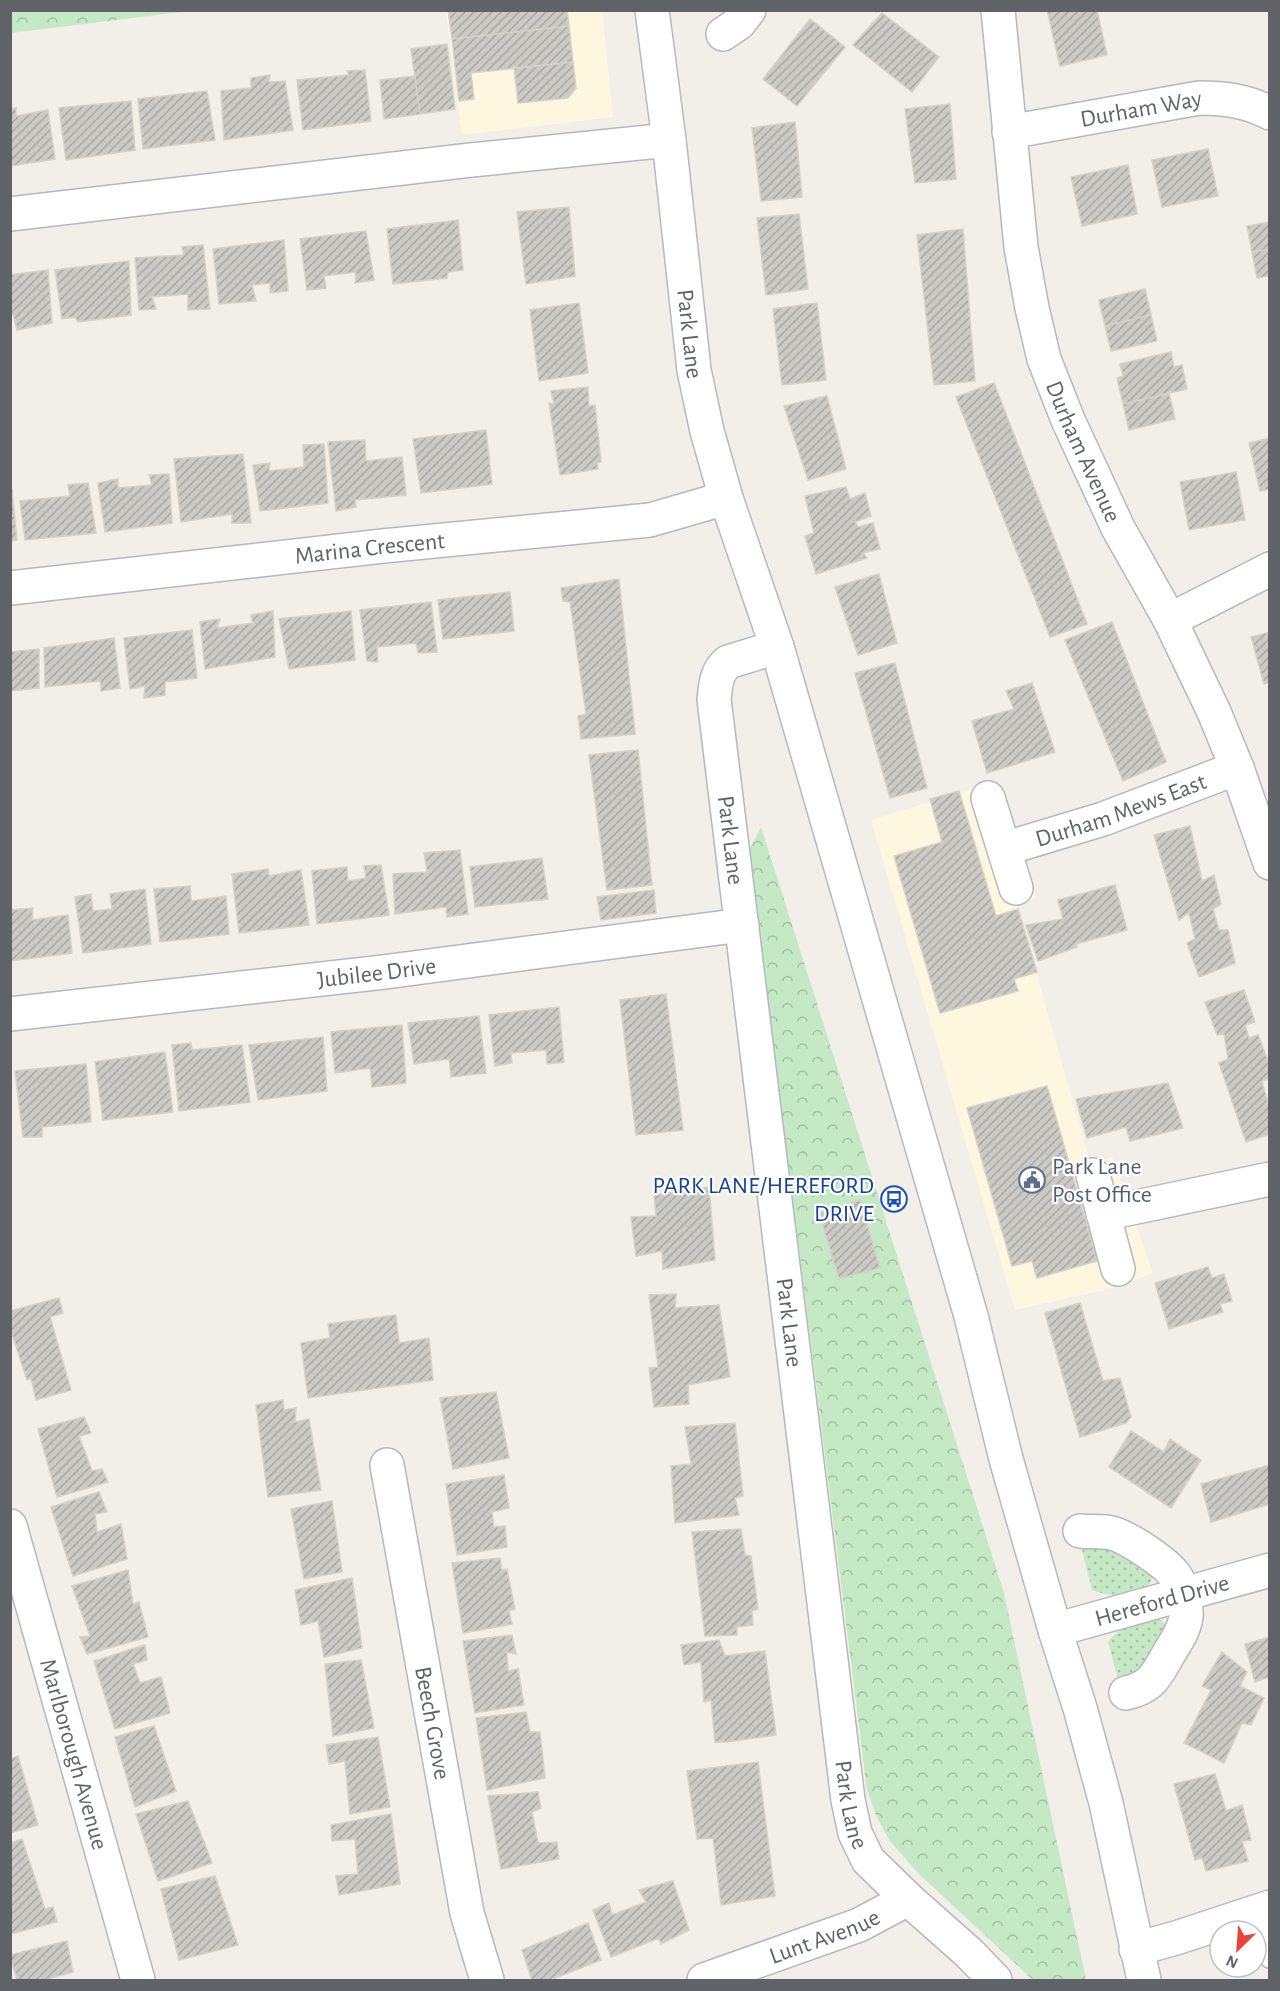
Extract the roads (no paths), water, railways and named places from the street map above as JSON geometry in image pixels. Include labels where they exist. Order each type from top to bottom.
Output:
[{"type":"street","name":"Park Lane","points":[[652,10],[669,140],[694,370],[707,431],[726,498],[777,647],[971,1316],[1006,1459],[1106,1803],[1144,1980]]},
{"type":"street","points":[[723,34],[739,23],[749,10]]},
{"type":"street","name":"Durham Avenue","points":[[998,10],[1021,247],[1044,359],[1068,420],[1118,528],[1170,620],[1214,712],[1237,768],[1269,863]]},
{"type":"street","name":"Durham Way","points":[[1009,132],[1199,98],[1221,98],[1243,102],[1269,113]]},
{"type":"street","points":[[10,214],[471,159],[669,140]]},
{"type":"street","name":"Marina Crescent","points":[[10,588],[383,546],[650,520],[726,498]]},
{"type":"street","points":[[1170,620],[1269,569]]},
{"type":"street","name":"Park Lane","points":[[777,647],[728,662],[717,676],[714,699],[848,1800],[855,1833],[868,1860],[995,1980]]},
{"type":"street","name":"Durham Mews East","points":[[1004,849],[1103,819],[1237,768]]},
{"type":"street","name":"Durham Mews East","points":[[988,798],[1017,888]]},
{"type":"street","name":"Jubilee Drive","points":[[10,1014],[384,972],[742,925]]},
{"type":"street","points":[[1093,1176],[1118,1269]]},
{"type":"street","points":[[1103,1214],[1269,1179]]},
{"type":"street","name":"Beech Grove","points":[[387,1465],[467,1913],[487,1980]]},
{"type":"street","name":"Marlborough Avenue","points":[[10,1526],[138,1980]]},
{"type":"street","points":[[1080,1531],[1111,1533],[1126,1540],[1161,1562],[1176,1577],[1183,1594],[1186,1616],[1180,1636],[1151,1682],[1140,1690],[1126,1693]]},
{"type":"street","name":"Hereford Drive","points":[[1055,1630],[1269,1570]]},
{"type":"street","name":"Lunt Avenue","points":[[704,1980],[859,1925],[908,1899]]},
{"type":"street","points":[[1136,1949],[1263,1909]]},
{"type":"lane","points":[[1263,1909],[1269,1957]]},
{"type":"place","name":"Park Lane Post Office","points":[[1032,1180]]},
{"type":"place","name":"PARK LANE/HEREFORD DRIVE","points":[[894,1199]]}]
